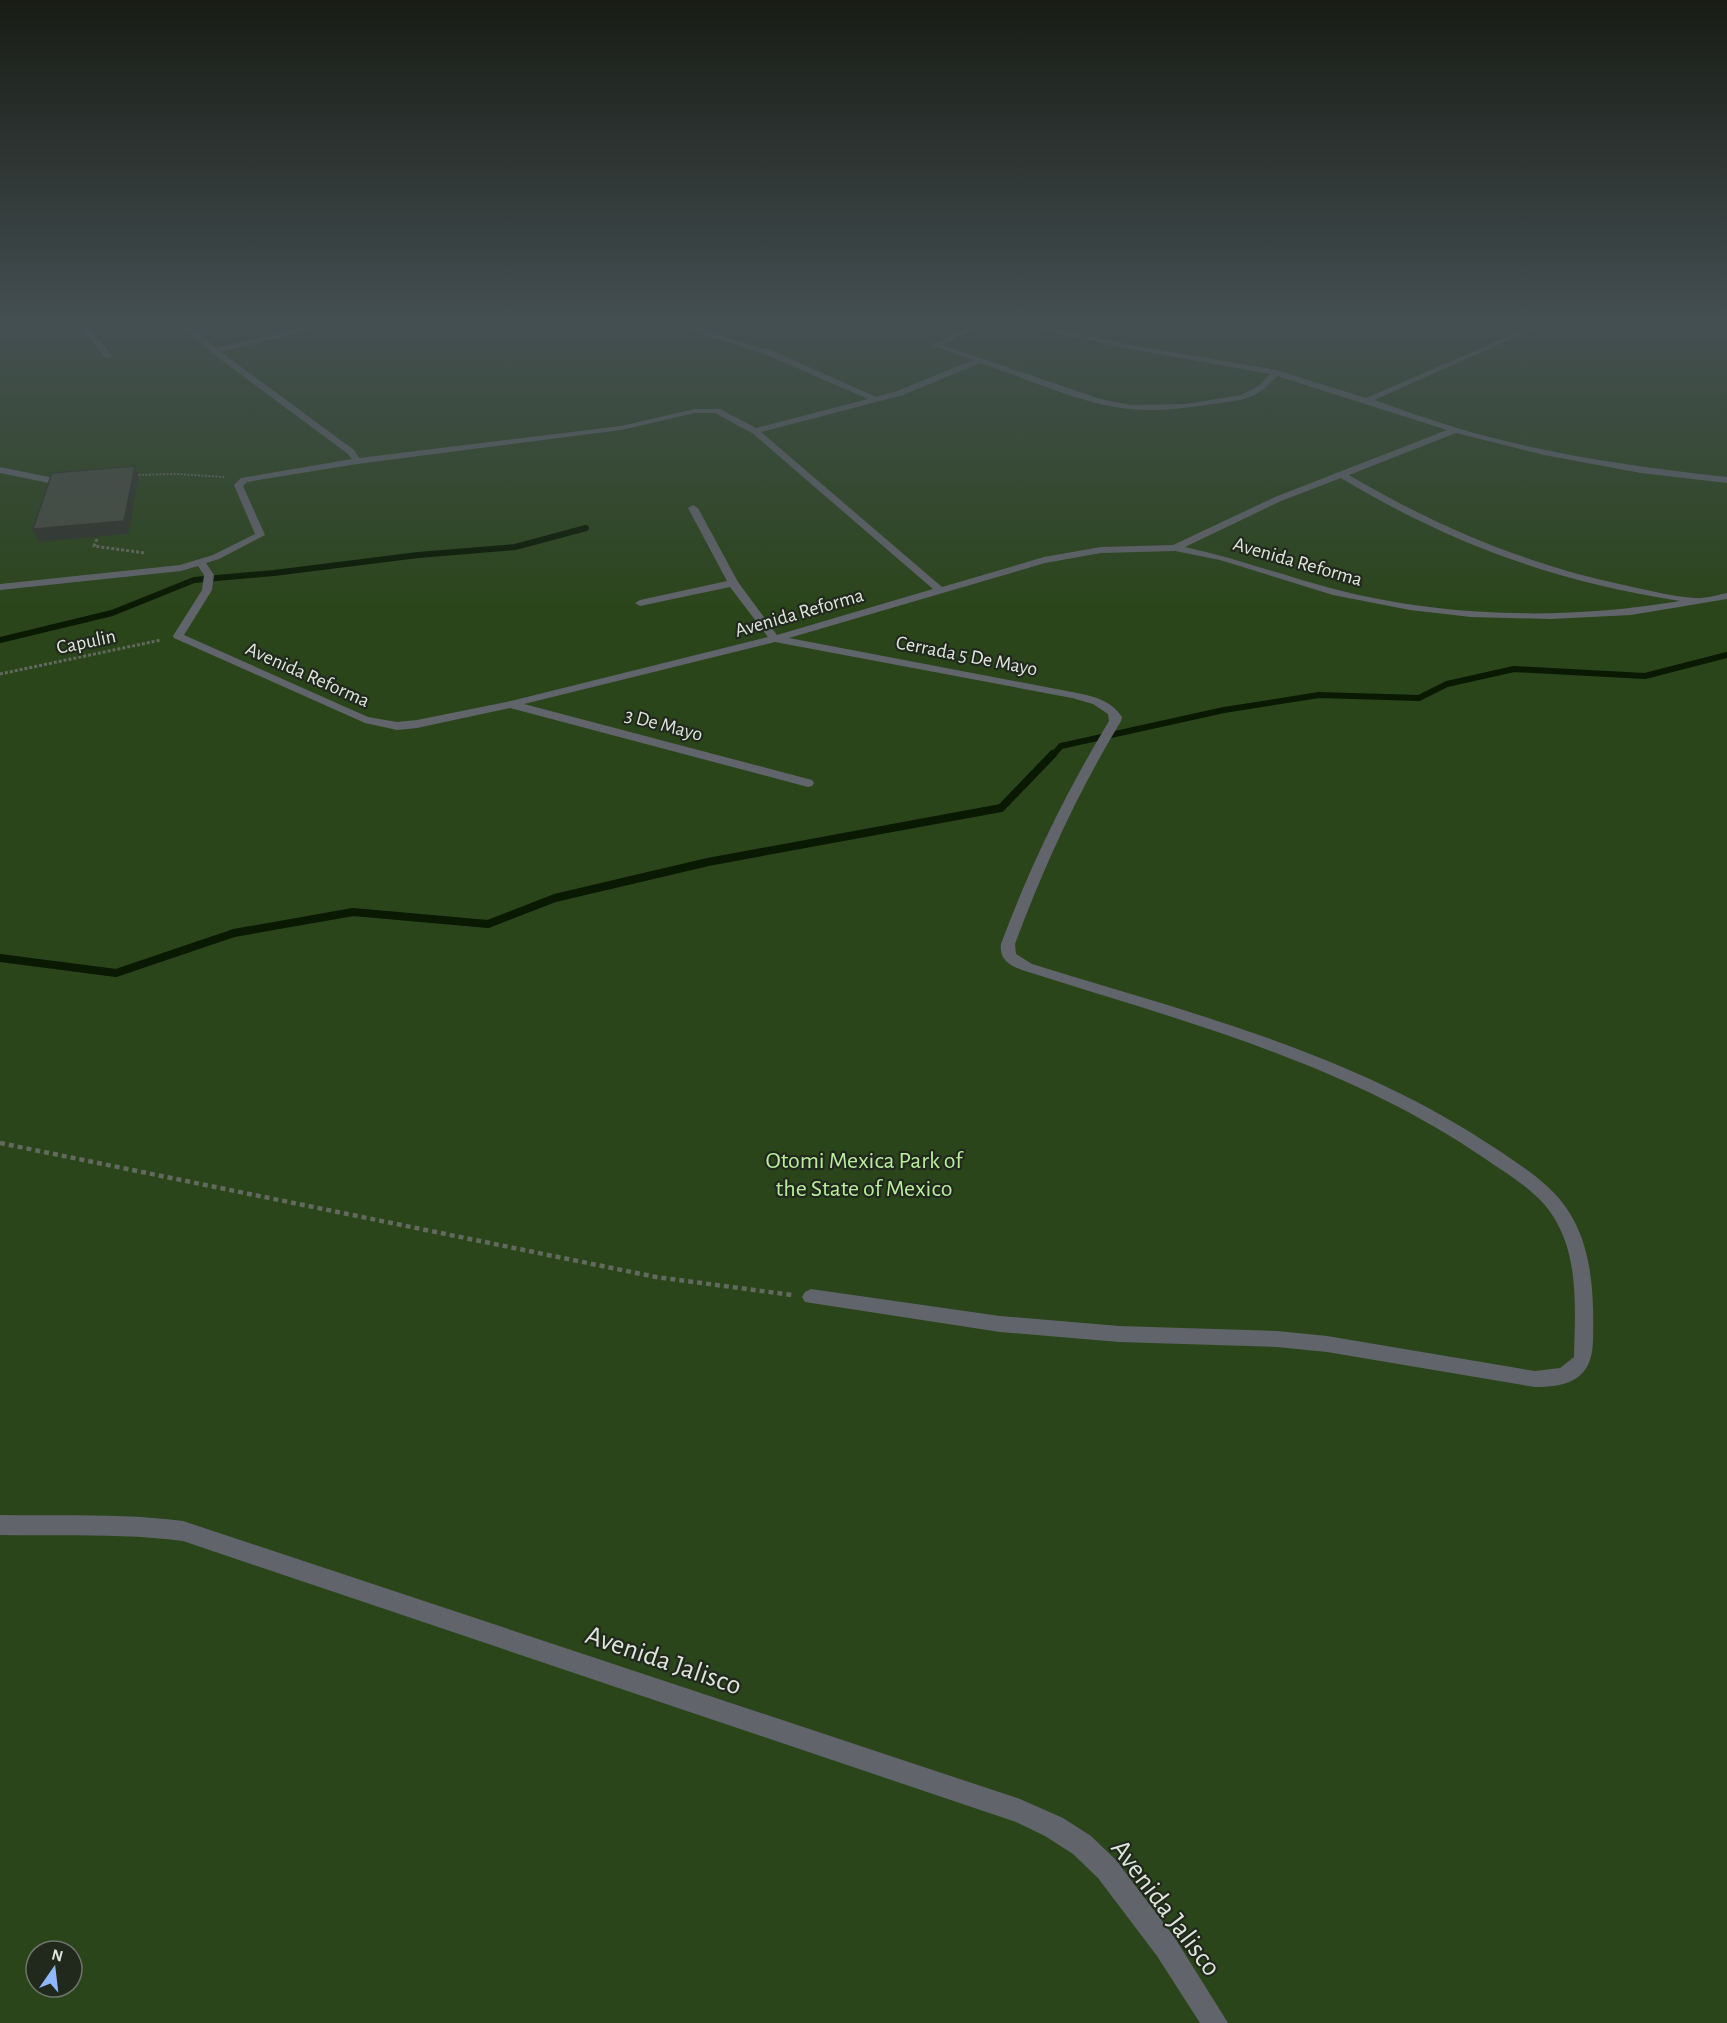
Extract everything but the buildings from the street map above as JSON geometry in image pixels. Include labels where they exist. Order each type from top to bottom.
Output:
[{"type":"street","points":[[306,418],[351,452],[357,461]]},
{"type":"street","points":[[0,586],[181,568],[201,563],[247,544],[260,536],[258,526],[251,517],[238,485],[244,480],[357,461],[621,428],[663,418]]},
{"type":"street","points":[[732,418],[755,431],[941,591]]},
{"type":"street","points":[[755,431],[805,418]]},
{"type":"street","points":[[1421,418],[1455,430],[1580,460],[1727,480]]},
{"type":"street","points":[[1175,548],[1278,499],[1455,430]]},
{"type":"street","points":[[0,470],[54,481]]},
{"type":"street","points":[[1343,475],[1416,518],[1503,556],[1551,572],[1606,586],[1700,600]]},
{"type":"street","points":[[693,508],[733,583],[775,639]]},
{"type":"street","name":"Avenida Reforma","points":[[178,636],[365,720],[385,725],[417,724],[511,704],[775,639],[1066,555],[1101,550],[1175,548],[1222,558],[1333,592],[1443,612],[1519,616],[1593,615],[1655,609],[1727,596]]},
{"type":"street","points":[[178,636],[207,590],[209,574],[201,563]]},
{"type":"street","points":[[640,603],[733,583]]},
{"type":"street","name":"Cerrada 5 De Mayo","points":[[775,639],[1072,695],[1107,707],[1114,714],[1115,721],[1051,837],[1007,951],[1014,961],[1327,1065],[1442,1120],[1534,1185],[1564,1217],[1573,1233],[1578,1251],[1584,1331],[1583,1358],[1578,1368],[1562,1377],[1521,1377],[1326,1344],[1276,1339],[1119,1334],[1000,1324],[811,1297]]},
{"type":"street","name":"3 De Mayo","points":[[511,704],[808,783]]},
{"type":"street","name":"Avenida Jalisco","points":[[0,1525],[101,1527],[138,1525],[183,1531],[1020,1811],[1054,1827],[1082,1845],[1107,1869],[1166,1947],[1215,2023]]},
{"type":"path","points":[[130,476],[200,474],[244,480]]},
{"type":"path","name":"Capulin","points":[[0,674],[178,636]]},
{"type":"path","points":[[0,1143],[656,1277],[811,1297]]},
{"type":"green space","name":"Otomi Mexica Park of the State of Mexico","points":[[0,418],[1727,418],[1727,2023],[0,2023]]},
{"type":"waterway","points":[[0,640],[112,613],[194,580],[274,573],[418,555],[515,547],[586,528]]},
{"type":"waterway","points":[[1052,756],[1061,746],[1224,710],[1319,695],[1419,698],[1447,684],[1514,669],[1645,676],[1727,655]]},
{"type":"waterway","points":[[0,958],[116,973],[234,933],[353,912],[488,924],[555,898],[708,862],[1001,808],[1053,754]]}]
